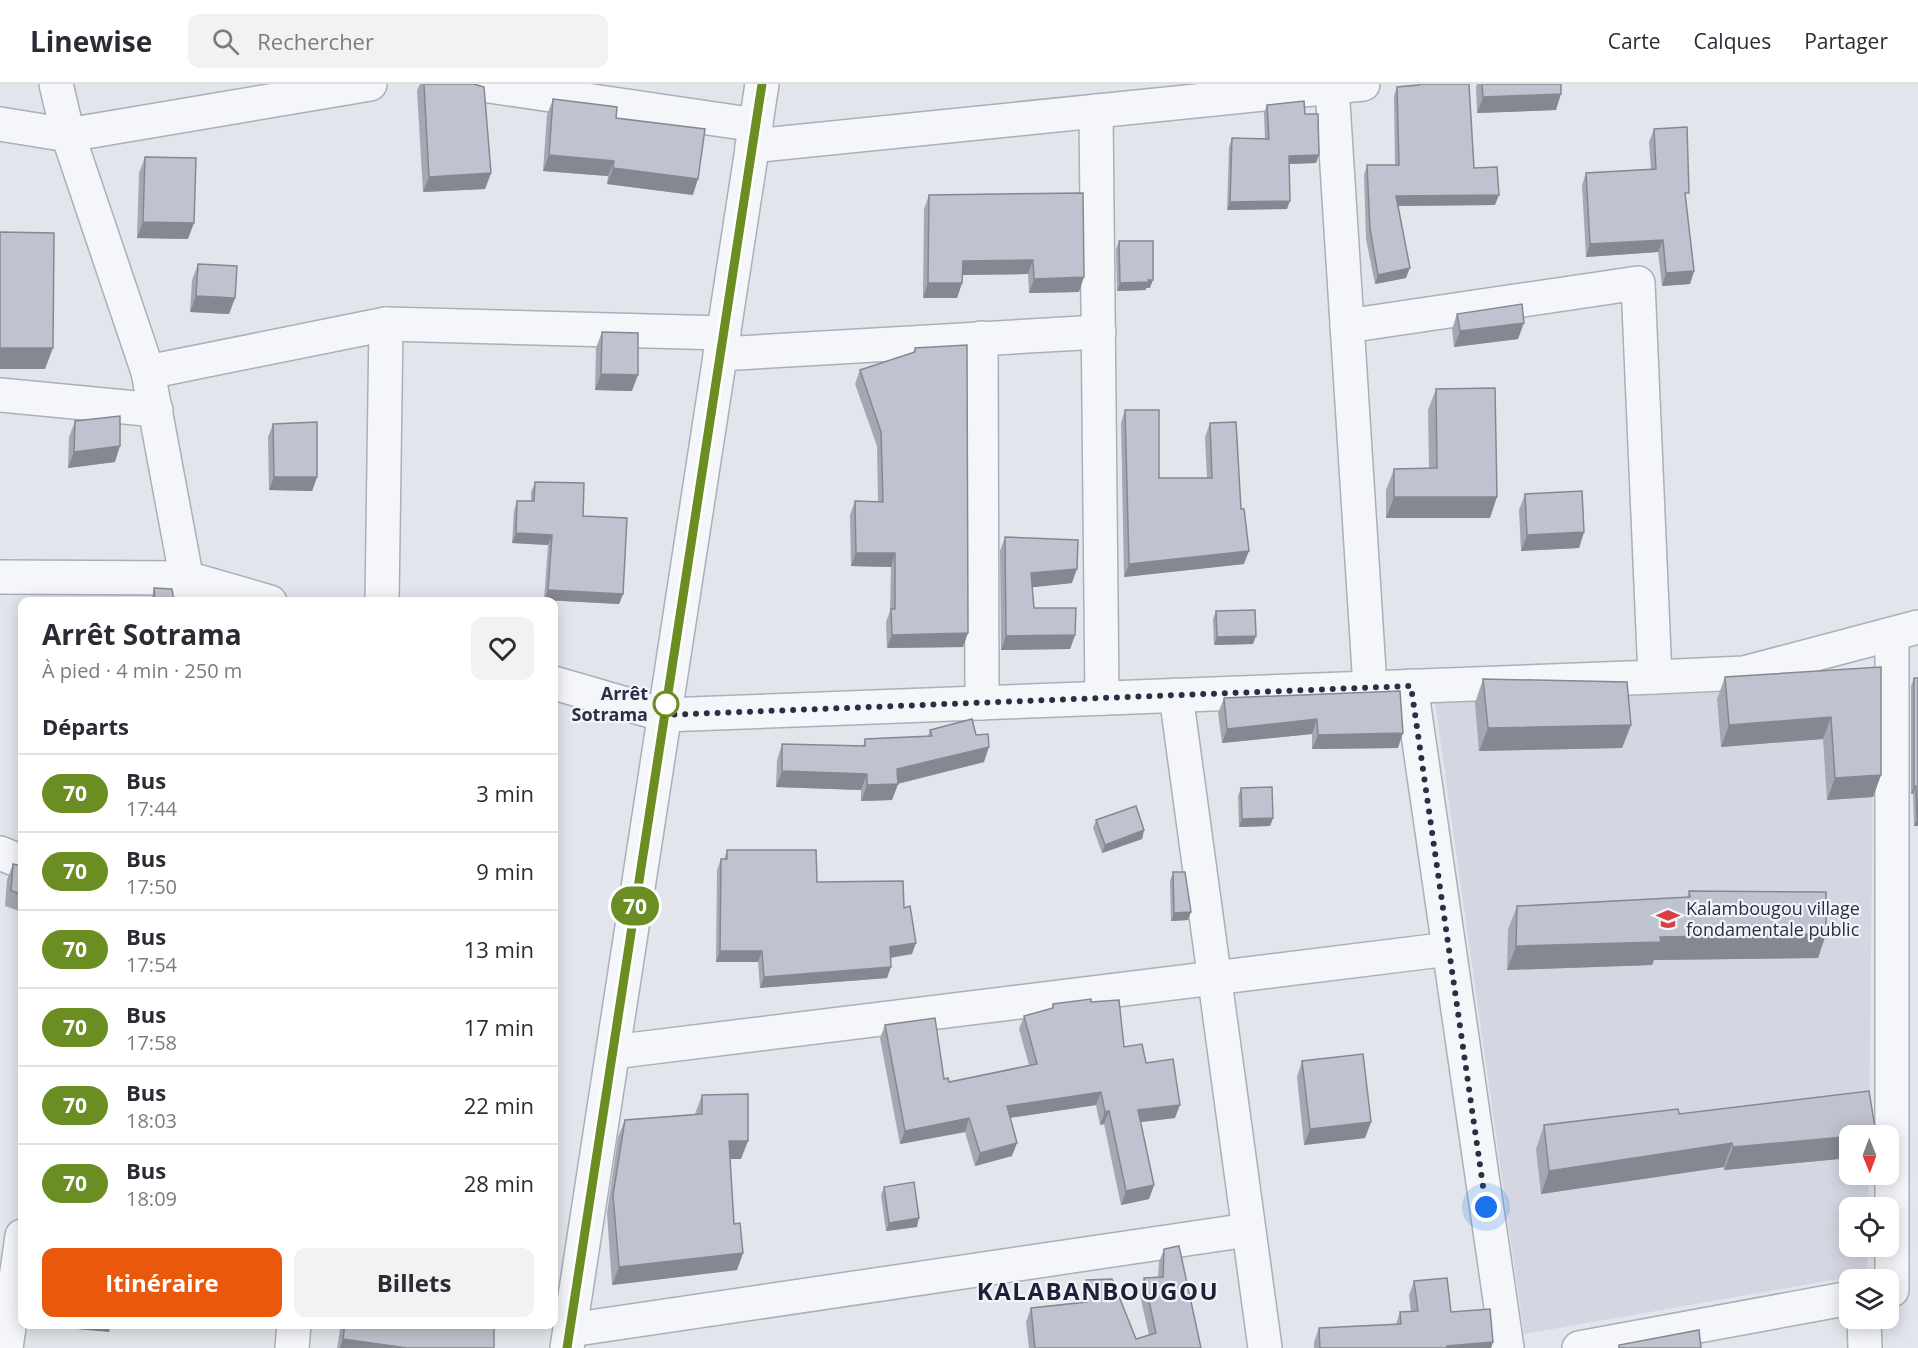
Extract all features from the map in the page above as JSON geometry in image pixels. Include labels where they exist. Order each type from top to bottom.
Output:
[{"type":"street","points":[[56,84],[68,135],[148,372],[189,590]]},
{"type":"street","points":[[0,124],[68,135],[370,84]]},
{"type":"street","points":[[476,84],[754,136],[1096,111],[1348,86],[1347,326],[1370,687]]},
{"type":"street","points":[[762,84],[612,1052],[564,1288],[568,1339],[1248,1230]]},
{"type":"street","points":[[1096,111],[1102,698]]},
{"type":"street","points":[[1347,326],[1638,283],[1655,677]]},
{"type":"street","points":[[148,372],[386,324],[722,343],[981,338],[1099,332]]},
{"type":"street","points":[[382,597],[386,324]]},
{"type":"street","points":[[981,338],[981,703]]},
{"type":"street","points":[[0,395],[156,410]]},
{"type":"street","points":[[0,578],[189,590],[236,597]]},
{"type":"street","points":[[558,684],[664,715],[1655,677],[1744,673],[1905,631],[1905,1060],[1900,1291]]},
{"type":"street","points":[[1411,686],[1507,1348]]},
{"type":"street","points":[[1176,695],[1264,1348]]},
{"type":"street","points":[[0,853],[18,860]]},
{"type":"street","points":[[612,1052],[1449,950]]},
{"type":"street","points":[[6,1348],[18,1264]]},
{"type":"street","points":[[1579,1348],[1839,1300]]},
{"type":"street","points":[[292,1348],[294,1329]]},
{"type":"street","points":[[1864,1329],[1865,1348]]},
{"type":"shaded area","name":"Kalambougou village fondamentale public","points":[[1874,687],[1869,1125],[1839,1125],[1839,1185],[1869,1185],[1868,1197],[1839,1197],[1839,1257],[1868,1257],[1867,1269],[1839,1269],[1839,1279],[1524,1334],[1435,702]]},
{"type":"building","points":[[424,84],[474,84],[484,87],[491,173],[429,177]]},
{"type":"building","points":[[1419,84],[1469,84],[1474,168],[1497,167],[1499,195],[1396,196],[1410,268],[1378,275],[1370,229],[1367,165],[1399,165],[1397,87]]},
{"type":"building","points":[[1482,84],[1561,84],[1561,94],[1483,97]]},
{"type":"building","points":[[553,99],[617,107],[616,118],[705,129],[698,179],[613,168],[614,161],[549,155]]},
{"type":"building","points":[[1304,101],[1305,114],[1318,114],[1319,155],[1289,156],[1290,201],[1230,202],[1232,138],[1269,139],[1267,105]]},
{"type":"building","points":[[1687,127],[1689,193],[1685,193],[1694,271],[1666,273],[1663,240],[1590,244],[1586,173],[1656,169],[1654,129]]},
{"type":"building","points":[[145,157],[196,158],[194,223],[143,222]]},
{"type":"building","points":[[1083,193],[1084,277],[1034,279],[1033,260],[963,261],[962,283],[928,283],[929,195]]},
{"type":"building","points":[[0,232],[54,233],[53,348],[0,348]]},
{"type":"building","points":[[1119,241],[1153,241],[1153,280],[1120,283]]},
{"type":"building","points":[[198,264],[237,266],[235,298],[196,296]]},
{"type":"building","points":[[1522,304],[1524,323],[1460,331],[1457,314]]},
{"type":"building","points":[[602,332],[638,333],[638,375],[601,374]]},
{"type":"building","points":[[967,345],[968,633],[892,635],[891,609],[895,609],[895,553],[856,553],[855,501],[883,502],[881,432],[860,370],[915,352],[915,348]]},
{"type":"building","points":[[1495,388],[1497,497],[1394,497],[1394,469],[1437,468],[1436,389]]},
{"type":"building","points":[[1125,410],[1159,410],[1159,478],[1212,478],[1210,423],[1236,422],[1241,509],[1244,509],[1249,551],[1129,564]]},
{"type":"building","points":[[120,416],[120,446],[74,452],[75,421]]},
{"type":"building","points":[[317,422],[317,477],[274,477],[273,424]]},
{"type":"building","points":[[535,482],[584,483],[583,516],[627,518],[623,594],[548,590],[552,535],[516,533],[517,501],[534,501]]},
{"type":"building","points":[[1582,491],[1584,532],[1527,535],[1525,494]]},
{"type":"building","points":[[1005,537],[1078,540],[1077,569],[1031,573],[1034,608],[1076,608],[1075,635],[1006,636]]},
{"type":"building","points":[[154,588],[172,589],[173,597],[155,597]]},
{"type":"building","points":[[1255,610],[1256,636],[1217,637],[1216,611]]},
{"type":"building","points":[[1881,667],[1881,775],[1835,778],[1831,717],[1729,725],[1725,677]]},
{"type":"building","points":[[1914,678],[1918,678],[1918,818],[1916,786],[1914,786]]},
{"type":"building","points":[[1483,679],[1627,682],[1631,725],[1488,728]]},
{"type":"building","points":[[1400,691],[1403,733],[1318,735],[1317,719],[1227,729],[1224,698]]},
{"type":"building","points":[[972,719],[976,735],[988,734],[989,747],[897,769],[898,784],[867,785],[867,774],[782,771],[782,744],[865,746],[865,739],[932,736],[930,730]]},
{"type":"building","points":[[1272,787],[1273,818],[1242,819],[1241,788]]},
{"type":"building","points":[[1136,806],[1144,830],[1105,845],[1096,820]]},
{"type":"building","points":[[727,850],[816,850],[817,882],[903,881],[904,908],[910,906],[916,943],[890,947],[891,967],[764,977],[762,951],[720,951],[721,859],[727,859]]},
{"type":"building","points":[[13,864],[18,865],[18,893],[11,891]]},
{"type":"building","points":[[1173,872],[1185,872],[1191,912],[1174,913]]},
{"type":"building","points":[[1689,891],[1826,892],[1826,934],[1660,937],[1661,942],[1516,946],[1517,906],[1690,897]]},
{"type":"building","points":[[1091,999],[1091,1002],[1119,1000],[1124,1047],[1142,1044],[1146,1063],[1173,1059],[1180,1105],[1138,1110],[1154,1185],[1126,1191],[1109,1111],[1105,1112],[1101,1092],[1007,1106],[1017,1143],[980,1153],[969,1118],[905,1131],[885,1025],[935,1018],[944,1079],[948,1078],[949,1082],[1037,1064],[1024,1016],[1053,1008],[1053,1004]]},
{"type":"building","points":[[1363,1054],[1371,1122],[1310,1129],[1302,1061]]},
{"type":"building","points":[[1869,1091],[1875,1125],[1839,1125],[1839,1137],[1733,1147],[1732,1143],[1549,1171],[1544,1125],[1678,1109],[1679,1114]]},
{"type":"building","points":[[748,1094],[748,1141],[729,1141],[734,1224],[740,1223],[743,1253],[619,1267],[613,1195],[625,1120],[702,1114],[702,1095]]},
{"type":"building","points":[[914,1182],[919,1218],[889,1223],[884,1187]]},
{"type":"building","points":[[1179,1246],[1201,1348],[1035,1348],[1031,1308],[1087,1302],[1086,1280],[1112,1279],[1136,1339],[1156,1333],[1144,1278],[1163,1277],[1164,1249]]},
{"type":"building","points":[[1447,1278],[1451,1312],[1490,1309],[1493,1342],[1447,1346],[1447,1348],[1320,1348],[1319,1328],[1401,1324],[1400,1312],[1418,1311],[1414,1281]]},
{"type":"building","points":[[344,1329],[494,1329],[494,1348],[407,1348],[343,1339]]},
{"type":"building","points":[[1699,1330],[1701,1348],[1619,1348],[1619,1345]]},
{"type":"bus line","name":"70","points":[[567,1348],[762,84]]},
{"type":"place","name":"Arrêt Sotrama","points":[[666,704]]},
{"type":"place","name":"Kalambougou village fondamentale public","points":[[1668,919]]},
{"type":"district","name":"KALABANBOUGOU","points":[[1098,1292]]},
{"type":"route","points":[[666,704],[664,715],[1411,686],[1486,1207]]}]
